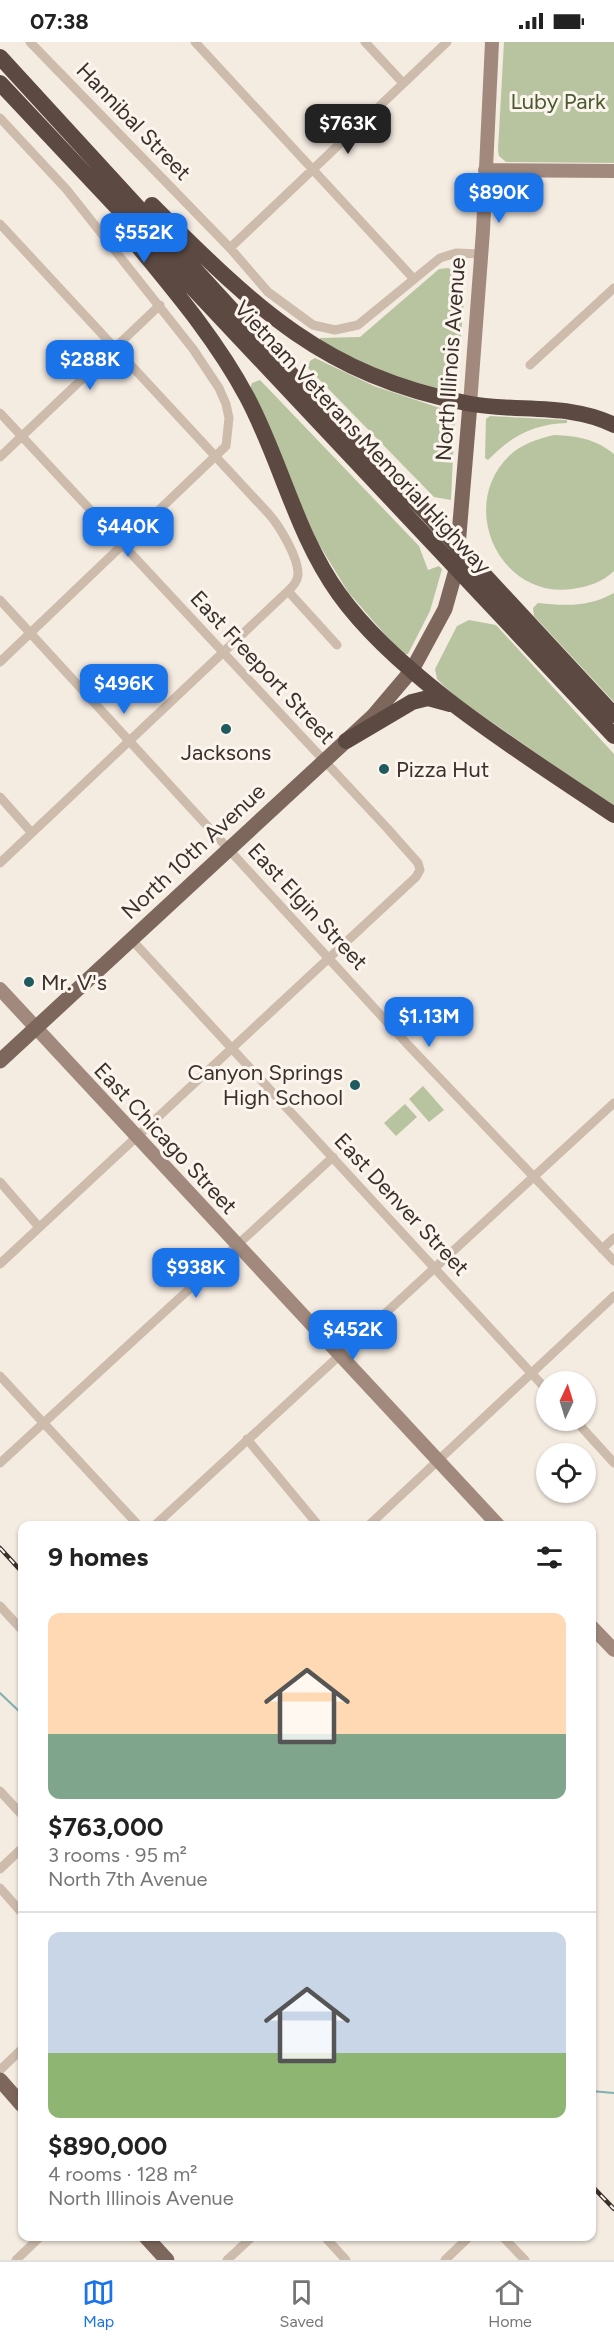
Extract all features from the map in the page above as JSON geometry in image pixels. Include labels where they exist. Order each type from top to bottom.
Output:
[{"type":"highway","name":"Vietnam Veterans Memorial Highway","points":[[0,57],[310,395],[426,512],[614,715]]},
{"type":"highway","points":[[0,83],[80,169],[225,359],[247,397],[323,571],[367,628],[412,670],[465,711],[614,815]]},
{"type":"highway","name":"Vietnam Veterans Memorial Highway","points":[[80,169],[614,736]]},
{"type":"highway","points":[[106,171],[144,197],[254,304],[313,346],[373,376],[439,398],[470,404],[588,414],[614,425]]},
{"type":"highway","points":[[346,741],[420,699],[435,699],[465,711]]},
{"type":"main road","name":"North Illinois Avenue","points":[[412,670],[438,625],[456,570],[470,404]]},
{"type":"main road","name":"North 10th Avenue","points":[[0,1060],[386,704],[412,670]]},
{"type":"main road","points":[[0,2080],[18,2100]]},
{"type":"main road","points":[[150,2241],[167,2260]]},
{"type":"street","name":"Hannibal Street","points":[[30,42],[230,248],[268,292],[313,325],[335,330],[358,325],[413,278]]},
{"type":"street","points":[[195,42],[413,278],[440,258],[456,253],[481,254]]},
{"type":"street","points":[[365,42],[403,83]]},
{"type":"street","points":[[230,248],[447,42]]},
{"type":"street","name":"North Illinois Avenue","points":[[470,404],[481,254],[492,42]]},
{"type":"street","points":[[0,118],[67,190],[160,305],[219,388],[229,418],[226,446],[216,457],[0,662]]},
{"type":"street","points":[[485,170],[614,171]]},
{"type":"street","points":[[0,224],[280,529],[298,572],[296,582],[288,591],[0,863]]},
{"type":"street","points":[[530,364],[614,288]]},
{"type":"street","points":[[0,457],[160,305]]},
{"type":"street","name":"East Freeport Street","points":[[0,413],[418,863],[420,870],[416,877],[329,958]]},
{"type":"street","points":[[288,591],[337,645]]},
{"type":"street","name":"East Elgin Street","points":[[0,600],[329,958],[614,1261]]},
{"type":"street","points":[[0,797],[32,833]]},
{"type":"street","name":"East Denver Street","points":[[131,939],[536,1379]]},
{"type":"street","points":[[0,1264],[329,958]]},
{"type":"street","name":"East Chicago Street","points":[[0,989],[136,1138],[494,1521]]},
{"type":"street","points":[[159,1521],[614,1104]]},
{"type":"street","points":[[0,1463],[333,1157]]},
{"type":"street","points":[[0,1182],[39,1227]]},
{"type":"street","points":[[602,1249],[614,1238]]},
{"type":"street","points":[[373,1521],[614,1296]]},
{"type":"street","points":[[0,1376],[135,1521]]},
{"type":"street","points":[[585,1431],[614,1463]]},
{"type":"street","points":[[247,1440],[315,1521]]},
{"type":"street","points":[[0,1606],[18,1626]]},
{"type":"street","points":[[596,1631],[614,1650]]},
{"type":"street","points":[[0,1791],[18,1811]]},
{"type":"street","points":[[0,1869],[18,1852]]},
{"type":"street","points":[[0,1888],[18,1908]]},
{"type":"street","points":[[0,2070],[18,2053]]},
{"type":"street","points":[[16,2260],[36,2241]]},
{"type":"street","points":[[227,2260],[248,2241]]},
{"type":"street","points":[[329,2241],[346,2260]]},
{"type":"street","points":[[445,2260],[465,2241]]},
{"type":"street","points":[[507,2241],[525,2260]]},
{"type":"green space","name":"Luby Park","points":[[504,42],[614,42],[614,163],[506,162],[499,156]]},
{"type":"green space","points":[[448,268],[460,273],[465,285],[457,387],[453,392],[379,373],[319,343],[320,338],[360,337],[439,269]]},
{"type":"green space","points":[[315,358],[374,386],[455,413],[451,500],[434,497],[308,368],[310,361]]},
{"type":"green space","points":[[260,380],[419,546],[428,570],[439,566],[442,569],[430,611],[408,654],[402,654],[348,592],[317,541],[250,389],[252,383]]},
{"type":"green space","points":[[490,416],[567,420],[567,423],[544,426],[524,433],[505,444],[488,460],[485,458],[486,419]]},
{"type":"green space","points":[[554,435],[586,439],[614,454],[614,571],[594,583],[572,589],[546,588],[524,580],[507,565],[494,545],[487,523],[487,500],[494,477],[509,456],[524,445]]},
{"type":"green space","points":[[614,593],[614,702],[534,616],[533,608],[538,603],[568,605],[586,603]]},
{"type":"green space","points":[[469,620],[496,625],[614,754],[614,807],[453,695],[437,679],[435,669],[457,626]]},
{"type":"green space","points":[[423,1086],[444,1110],[429,1122],[409,1099]]},
{"type":"green space","points":[[405,1104],[417,1117],[396,1136],[384,1123]]},
{"type":"waterway","points":[[0,1693],[18,1710]]},
{"type":"waterway","points":[[596,2091],[614,2093]]},
{"type":"railway","points":[[0,1548],[18,1568]]},
{"type":"railway","points":[[596,2190],[614,2209]]},
{"type":"place","name":"Jacksons","points":[[226,729]]},
{"type":"place","name":"Pizza Hut","points":[[384,769]]},
{"type":"place","name":"Mr. V's","points":[[29,982]]},
{"type":"place","name":"Canyon Springs High School","points":[[355,1085]]}]
